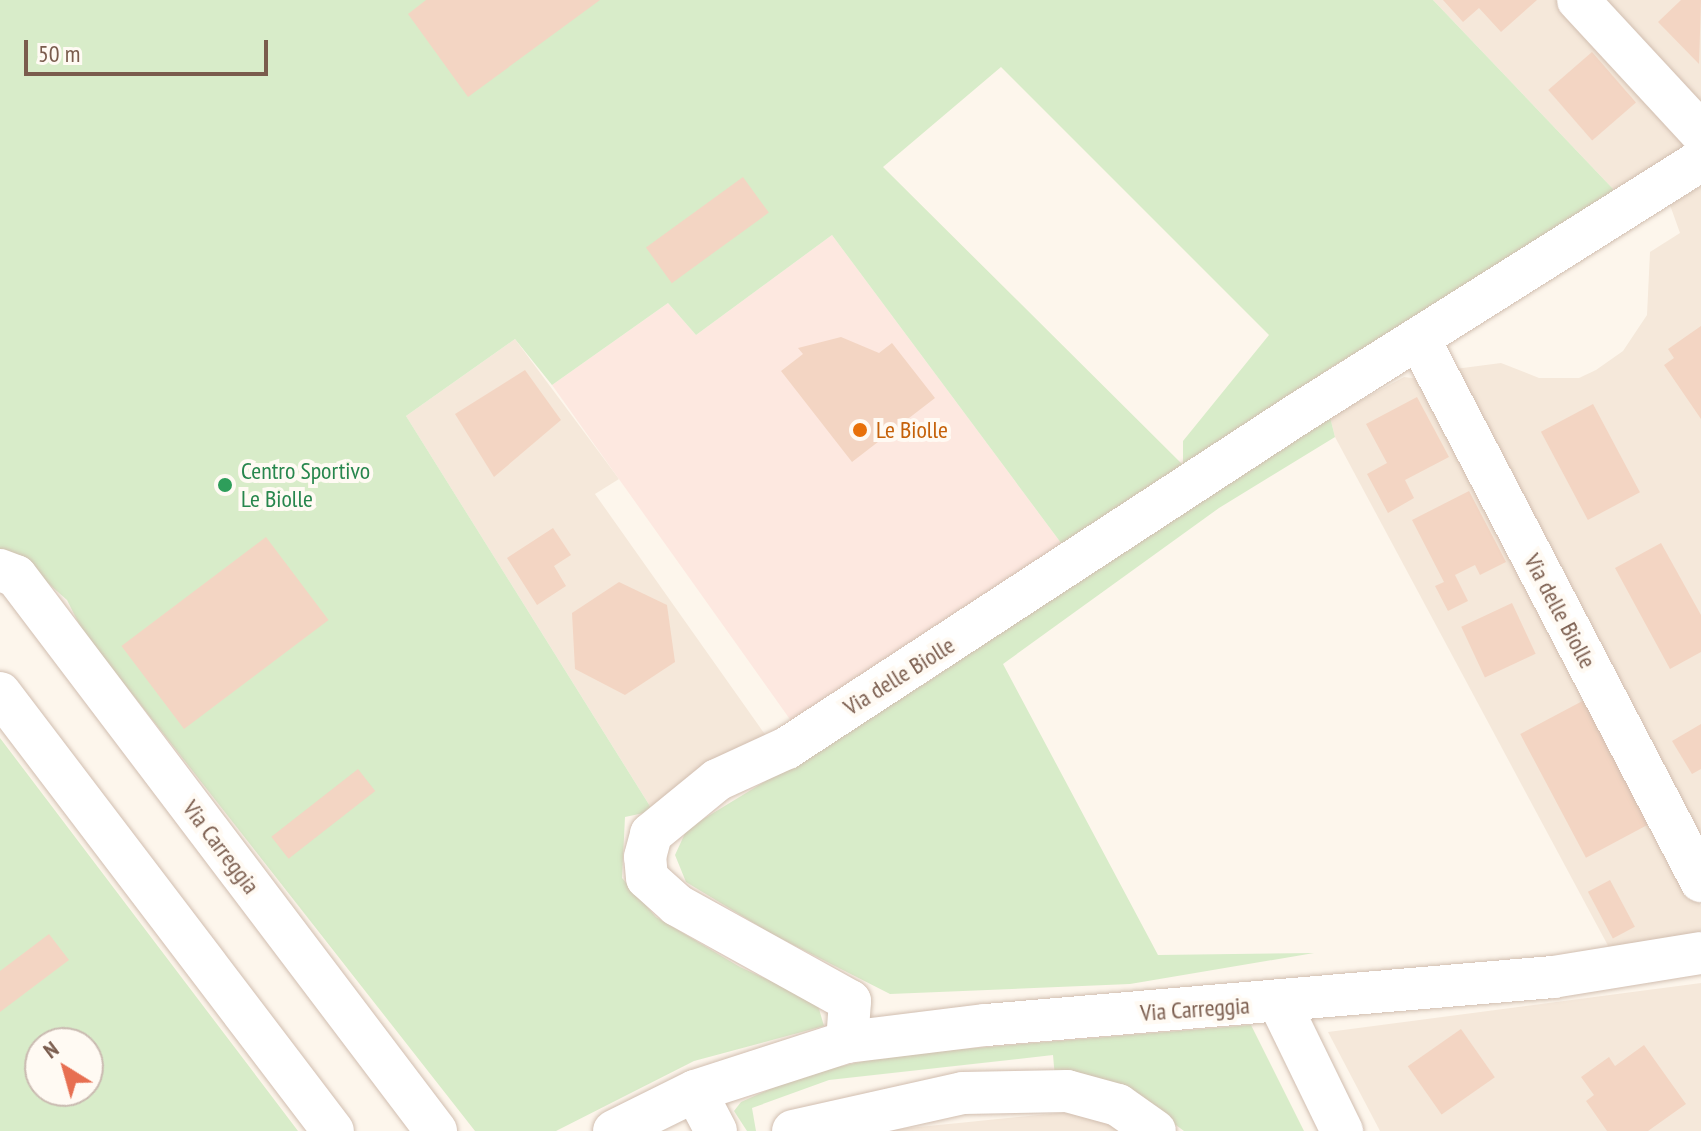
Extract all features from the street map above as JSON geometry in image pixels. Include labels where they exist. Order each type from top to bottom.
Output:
[{"type":"street","points":[[1578,0],[1701,133]]},
{"type":"street","name":"Via delle Biolle","points":[[847,1042],[850,1001],[677,905],[647,878],[645,857],[651,834],[717,780],[787,748],[1298,414],[1420,341],[1701,160]]},
{"type":"street","name":"Via delle Biolle","points":[[1420,341],[1701,881]]},
{"type":"street","name":"Via Carreggia","points":[[0,570],[16,576],[436,1131]]},
{"type":"street","points":[[0,693],[333,1131]]},
{"type":"street","name":"Via Carreggia","points":[[614,1131],[695,1091],[847,1042],[986,1025],[1553,977],[1701,953]]},
{"type":"street","points":[[1279,1002],[1342,1131]]},
{"type":"street","points":[[695,1091],[716,1131]]},
{"type":"street","points":[[793,1131],[963,1093],[1067,1091],[1118,1105],[1155,1131]]},
{"type":"shaded area","points":[[1433,0],[1559,0],[1684,136],[1683,148],[1614,190]]},
{"type":"shaded area","points":[[1601,0],[1701,0],[1701,109]]},
{"type":"shaded area","points":[[1701,186],[1701,842],[1455,369],[1501,363],[1539,378],[1579,378],[1623,351],[1647,315],[1650,252],[1680,233],[1670,205]]},
{"type":"shaded area","points":[[832,235],[1067,551],[794,725],[552,385],[668,303],[696,335]]},
{"type":"shaded area","points":[[515,339],[619,479],[595,494],[769,740],[653,811],[406,416]]},
{"type":"shaded area","points":[[1404,377],[1420,379],[1701,906],[1701,941],[1613,955],[1335,437],[1330,417]]},
{"type":"shaded area","points":[[1701,983],[1701,1131],[1380,1131],[1328,1032]]},
{"type":"shaded area","points":[[1069,1112],[1111,1122],[1120,1131],[879,1131]]},
{"type":"green space","points":[[0,0],[1433,0],[1614,190],[1560,231],[1332,367],[1067,551],[832,235],[696,335],[668,303],[552,385],[515,339],[406,416],[653,811],[625,817],[622,878],[656,917],[740,967],[817,1002],[824,1026],[694,1061],[556,1131],[475,1131],[82,630],[67,600],[24,562],[0,554]],"holes":[[[1001,67],[1269,335],[1183,441],[1183,465],[883,167]]]},
{"type":"green space","points":[[1330,417],[1335,437],[1219,508],[1003,664],[1158,955],[1314,953],[1130,984],[890,994],[770,933],[686,882],[675,855],[687,829],[929,681],[1211,485]]},
{"type":"green space","points":[[0,738],[298,1131],[0,1131]]},
{"type":"green space","points":[[1251,1025],[1304,1131],[1184,1131],[1135,1095],[1055,1078],[1053,1055],[829,1080],[752,1108],[756,1131],[747,1131],[734,1111],[741,1102],[802,1075],[891,1055]]},
{"type":"building","points":[[426,0],[600,0],[468,97],[408,14]]},
{"type":"building","points":[[1443,0],[1537,0],[1501,32],[1479,8],[1463,22]]},
{"type":"building","points":[[1681,0],[1701,0],[1699,64],[1658,22]]},
{"type":"building","points":[[1592,52],[1636,103],[1592,141],[1548,90]]},
{"type":"building","points":[[743,177],[769,213],[672,283],[646,248]]},
{"type":"building","points":[[1701,326],[1701,419],[1664,365],[1674,358],[1668,349]]},
{"type":"building","name":"Le Biolle","points":[[841,337],[879,353],[892,343],[935,398],[852,462],[781,371],[803,354],[798,348]]},
{"type":"building","points":[[525,370],[561,420],[494,477],[455,414]]},
{"type":"building","points":[[1417,397],[1449,457],[1405,480],[1414,498],[1388,513],[1367,474],[1387,463],[1366,424]]},
{"type":"building","points":[[1593,404],[1640,492],[1588,520],[1541,432]]},
{"type":"building","points":[[1469,491],[1506,562],[1480,575],[1475,565],[1455,575],[1468,601],[1448,611],[1435,586],[1444,582],[1412,520]]},
{"type":"building","points":[[553,528],[571,555],[554,566],[566,586],[537,605],[507,558]]},
{"type":"building","points":[[266,537],[329,620],[184,729],[121,646]]},
{"type":"building","points":[[1661,543],[1701,615],[1701,652],[1670,669],[1615,568]]},
{"type":"building","points":[[619,582],[667,605],[675,662],[625,695],[575,669],[572,613]]},
{"type":"building","points":[[1512,603],[1536,654],[1485,677],[1461,627]]},
{"type":"building","points":[[1590,697],[1656,821],[1586,858],[1520,734]]},
{"type":"building","points":[[1701,724],[1701,769],[1692,774],[1672,741]]},
{"type":"building","points":[[358,769],[375,791],[289,859],[271,837]]},
{"type":"building","points":[[1610,880],[1635,927],[1613,939],[1588,892]]},
{"type":"building","points":[[49,934],[69,960],[0,1012],[0,971]]},
{"type":"building","points":[[1461,1029],[1495,1077],[1442,1115],[1408,1066]]},
{"type":"building","points":[[1644,1045],[1686,1104],[1648,1131],[1607,1131],[1586,1101],[1594,1095],[1581,1077],[1609,1057],[1615,1066]]},
{"type":"place","name":"Le Biolle","points":[[860,430]]},
{"type":"place","name":"Centro Sportivo Le Biolle","points":[[225,485]]}]
